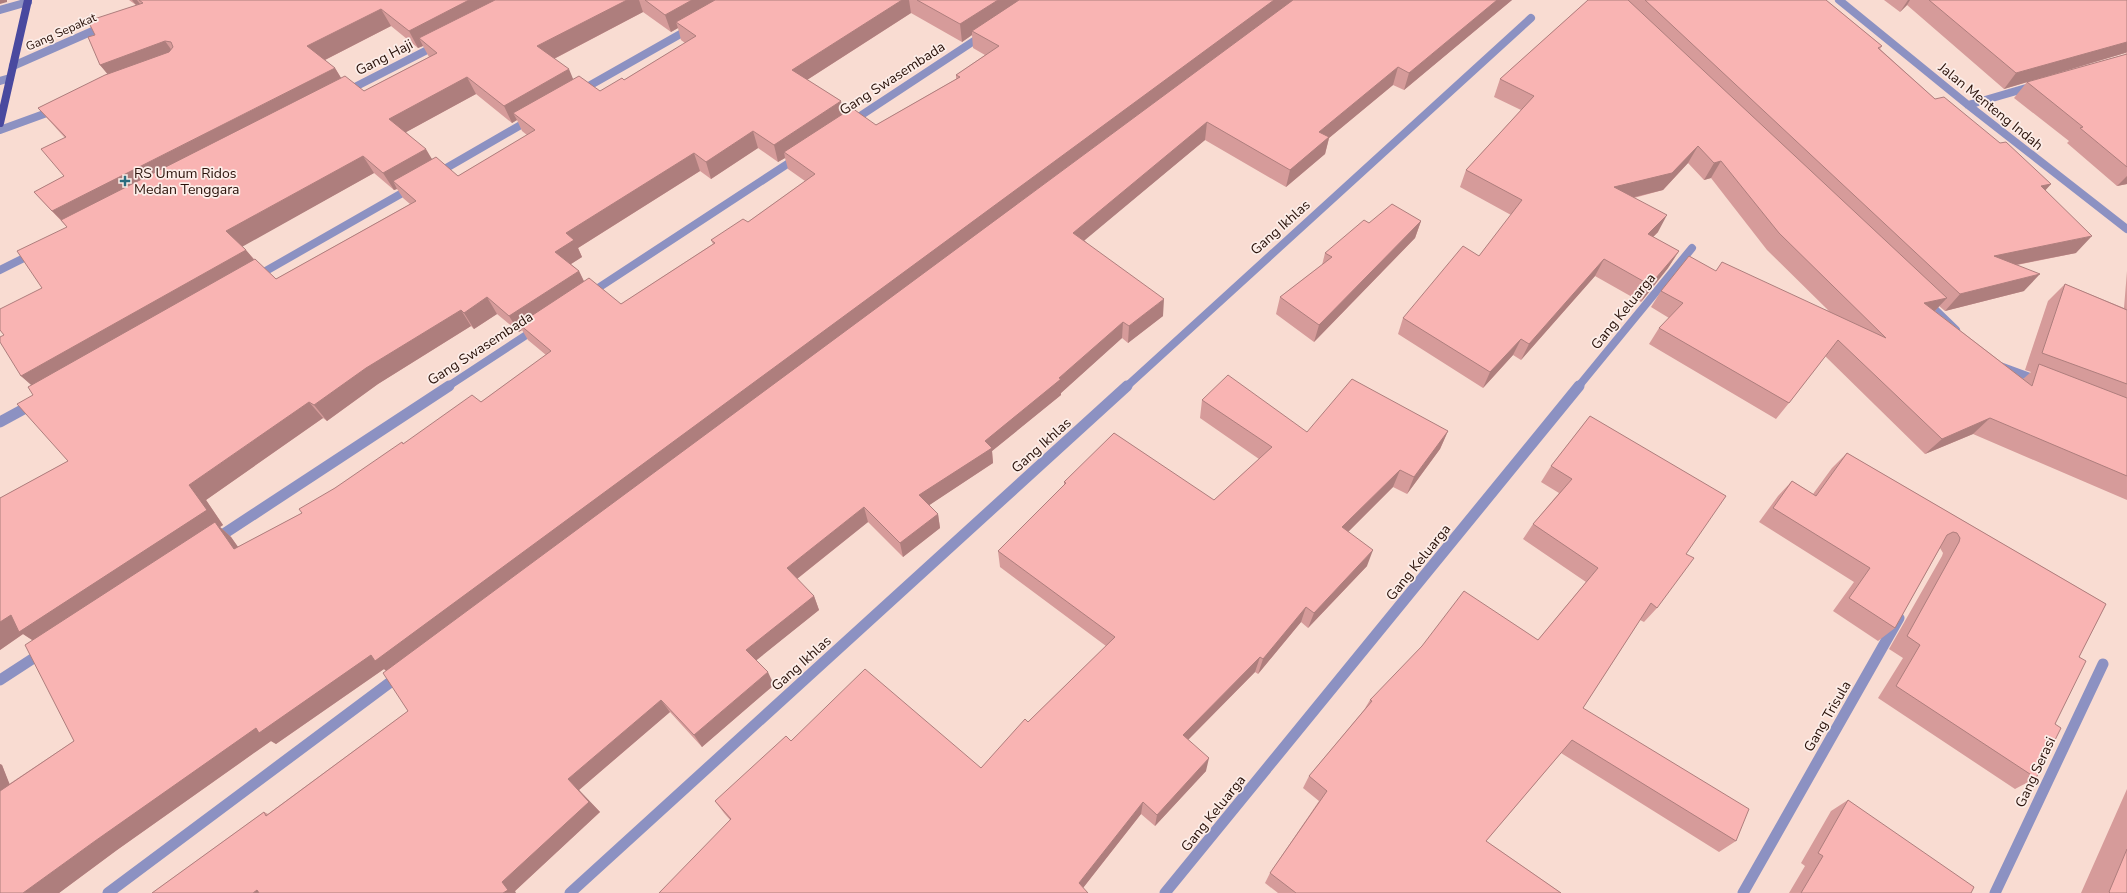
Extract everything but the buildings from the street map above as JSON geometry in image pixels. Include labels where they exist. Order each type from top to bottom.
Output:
[{"type":"main road","points":[[0,123],[28,1]]},
{"type":"street","name":"Jalan Menteng Indah","points":[[1839,0],[1968,105],[2126,228]]},
{"type":"street","points":[[0,10],[28,1]]},
{"type":"street","name":"Gang Ikhlas","points":[[570,893],[1531,18]]},
{"type":"street","name":"Gang Sepakat","points":[[13,66],[113,22]]},
{"type":"street","points":[[573,95],[698,24]]},
{"type":"street","name":"Gang Swasembada","points":[[842,127],[990,31]]},
{"type":"street","name":"Gang Haji","points":[[340,95],[446,40]]},
{"type":"street","points":[[0,81],[10,78]]},
{"type":"street","points":[[1968,105],[2044,83]]},
{"type":"street","points":[[0,130],[65,106]]},
{"type":"street","points":[[247,282],[538,115]]},
{"type":"street","points":[[582,298],[809,149]]},
{"type":"street","points":[[0,270],[42,248]]},
{"type":"street","name":"Gang Keluarga","points":[[1165,893],[1692,248]]},
{"type":"street","points":[[1922,297],[1962,335]]},
{"type":"street","name":"Gang Swasembada","points":[[207,544],[548,320]]},
{"type":"street","points":[[1991,363],[2048,384]]},
{"type":"street","points":[[0,422],[41,400]]},
{"type":"street","name":"Gang Trisula","points":[[1743,893],[1904,609]]},
{"type":"street","points":[[0,680],[54,645]]},
{"type":"street","name":"Gang Serasi","points":[[1995,893],[2103,664]]},
{"type":"street","points":[[108,893],[408,669]]},
{"type":"place","name":"RS Umum Ridos Medan Tenggara","points":[[125,181]]}]
